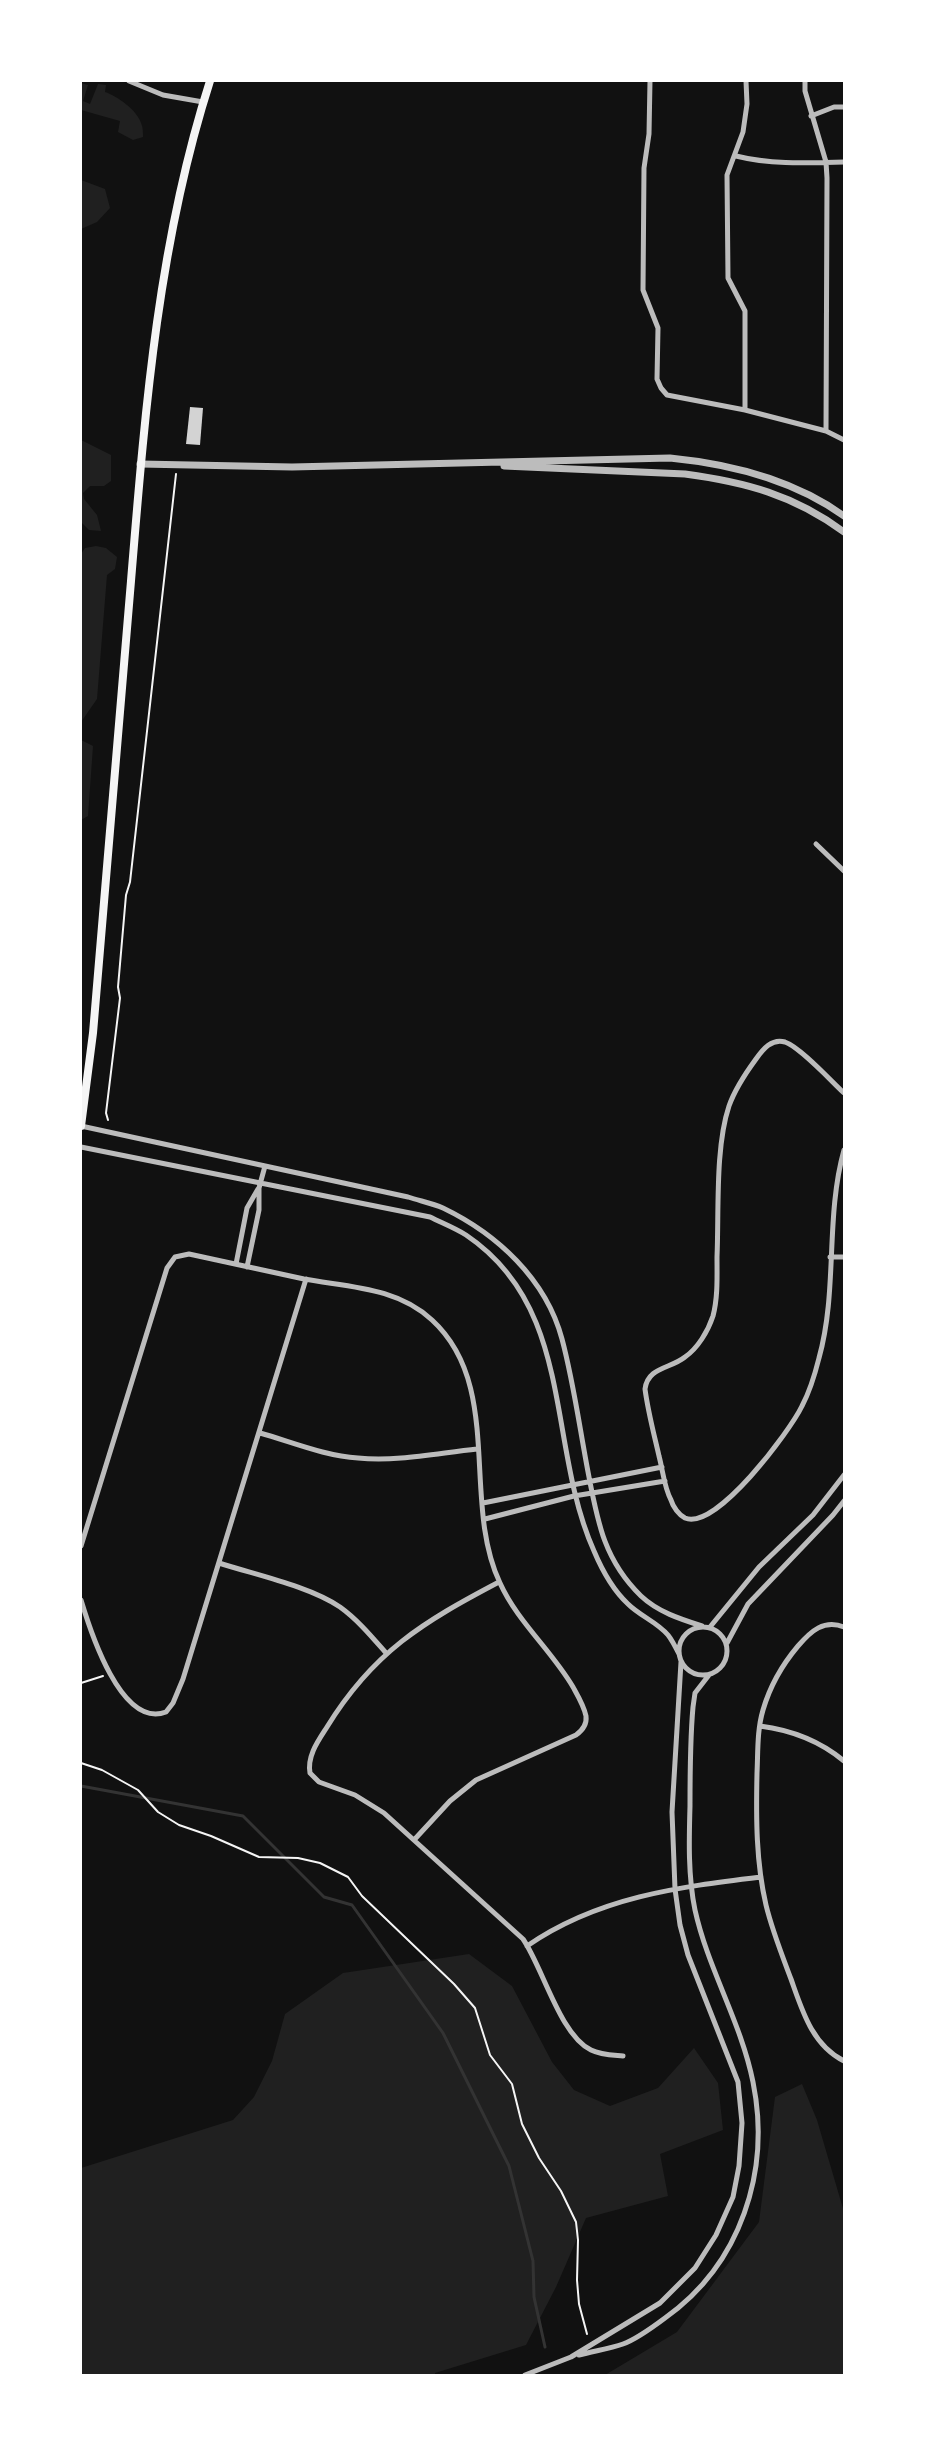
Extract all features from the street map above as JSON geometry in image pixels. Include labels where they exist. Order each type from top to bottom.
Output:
[{"type":"main road","points":[[81,1126],[94,1022],[151,356],[167,249],[188,158],[210,81]]},
{"type":"street","points":[[129,81],[163,95],[203,102]]},
{"type":"street","points":[[650,81],[650,134],[644,168],[643,290],[658,328],[657,379],[661,388],[667,395],[745,410],[826,431],[844,440]]},
{"type":"street","points":[[745,410],[745,311],[728,278],[727,175],[736,156],[743,132],[747,104],[746,81]]},
{"type":"street","points":[[804,81],[826,162],[826,431]]},
{"type":"street","points":[[812,116],[834,107],[844,107]]},
{"type":"street","points":[[736,156],[755,160],[844,162]]},
{"type":"street","points":[[140,464],[292,467],[670,458],[741,469],[815,498],[844,516]]},
{"type":"street","points":[[477,464],[685,474],[744,483],[784,496],[820,514],[844,532]]},
{"type":"street","points":[[816,844],[844,871]]},
{"type":"street","points":[[844,1093],[794,1047],[778,1041],[766,1046],[745,1073],[733,1097],[725,1121],[721,1157],[716,1294],[709,1327],[686,1357],[653,1372],[648,1377],[646,1395],[665,1481],[674,1506],[681,1515],[689,1519],[709,1514],[749,1477],[775,1448],[802,1406],[814,1374],[825,1333],[834,1197],[844,1150]]},
{"type":"street","points":[[81,1126],[408,1197],[442,1207],[487,1233],[512,1254],[542,1293],[561,1337],[596,1519],[610,1555],[642,1597],[665,1612],[717,1630],[727,1643],[728,1651],[722,1666],[709,1675],[695,1694],[692,1713],[689,1848],[691,1886],[705,1948],[745,2051],[753,2082],[760,2130],[758,2163],[750,2197],[735,2236],[717,2266],[693,2294],[676,2311],[624,2344],[571,2356]]},
{"type":"street","points":[[81,1147],[260,1185],[430,1217],[465,1234],[508,1273],[533,1312],[546,1347],[574,1496],[593,1551],[614,1588],[627,1604],[669,1636],[679,1654],[681,1662],[672,1812],[675,1888],[680,1925],[688,1955],[738,2082],[742,2123],[739,2166],[733,2197],[716,2235],[694,2268],[660,2303],[571,2356],[525,2375]]},
{"type":"street","points":[[247,1267],[259,1210],[260,1185],[265,1166]]},
{"type":"street","points":[[236,1264],[247,1208],[260,1185]]},
{"type":"street","points":[[81,1546],[167,1268],[175,1257],[189,1254],[392,1296],[415,1306],[432,1320],[448,1336],[468,1376],[485,1519],[490,1550],[499,1582],[574,1689],[586,1715],[584,1728],[572,1737],[505,1765],[476,1780],[450,1801],[414,1840]]},
{"type":"street","points":[[830,1257],[844,1257]]},
{"type":"street","points":[[81,1600],[109,1675],[144,1712],[156,1714],[166,1712],[173,1703],[183,1678],[306,1279]]},
{"type":"street","points":[[260,1433],[333,1454],[356,1458],[383,1459],[477,1449]]},
{"type":"street","points":[[483,1503],[662,1467]]},
{"type":"street","points":[[710,1627],[759,1567],[813,1515],[844,1475]]},
{"type":"street","points":[[485,1519],[574,1496],[665,1481]]},
{"type":"street","points":[[727,1643],[747,1604],[844,1501]]},
{"type":"street","points":[[219,1563],[330,1601],[355,1620],[387,1653]]},
{"type":"street","points":[[499,1582],[428,1620],[387,1653],[354,1688],[332,1719],[311,1756],[310,1773],[319,1782],[355,1795],[374,1806],[513,1929],[527,1946],[577,2040],[596,2052],[623,2056]]},
{"type":"street","points":[[844,1627],[834,1624],[820,1626],[800,1644],[778,1672],[763,1710],[760,1726],[756,1823],[761,1877],[771,1923],[809,2024],[825,2047],[844,2061]]},
{"type":"street","points":[[679,1654],[682,1639],[687,1632],[702,1626]]},
{"type":"street","points":[[681,1662],[693,1673],[709,1675]]},
{"type":"street","points":[[760,1726],[809,1739],[844,1761]]},
{"type":"street","points":[[527,1946],[556,1928],[628,1899],[675,1888],[761,1877]]},
{"type":"path","points":[[108,1120],[106,1113],[120,998],[118,987],[133,844],[177,465]]},
{"type":"path","points":[[81,1683],[109,1675]]},
{"type":"path","points":[[81,1763],[102,1770],[138,1790],[158,1812],[179,1826],[211,1836],[260,1857],[298,1858],[320,1863],[348,1877],[362,1896],[476,2008],[490,2055],[512,2084],[522,2124],[539,2158],[561,2191],[576,2222],[579,2304],[587,2334]]},
{"type":"shaded area","points":[[81,83],[88,85],[83,101],[90,104],[98,84],[106,85],[105,92],[121,100],[139,118],[143,137],[133,140],[118,132],[120,121],[81,110]]},
{"type":"shaded area","points":[[81,180],[105,189],[110,208],[97,222],[81,229]]},
{"type":"shaded area","points":[[81,440],[111,455],[111,481],[104,486],[90,486],[83,493],[84,499],[97,515],[101,531],[89,530],[81,522]]},
{"type":"shaded area","points":[[96,546],[106,548],[117,557],[115,569],[107,575],[97,699],[81,722],[81,554],[85,548]]},
{"type":"shaded area","points":[[81,740],[93,746],[88,816],[81,820]]},
{"type":"shaded area","points":[[469,1954],[512,1986],[552,2062],[574,2090],[610,2106],[658,2088],[694,2048],[718,2083],[723,2130],[660,2154],[668,2196],[586,2218],[556,2287],[526,2345],[435,2373],[435,2375],[81,2375],[81,2168],[233,2120],[254,2097],[272,2061],[285,2014],[343,1973]]},
{"type":"shaded area","points":[[802,2084],[817,2120],[844,2212],[844,2375],[605,2375],[677,2332],[759,2222],[775,2097]]},
{"type":"building","points":[[190,407],[203,408],[200,445],[186,444]]},
{"type":"waterway","points":[[81,1786],[243,1816],[324,1897],[352,1905],[443,2033],[509,2166],[533,2261],[534,2297],[545,2347]]}]
